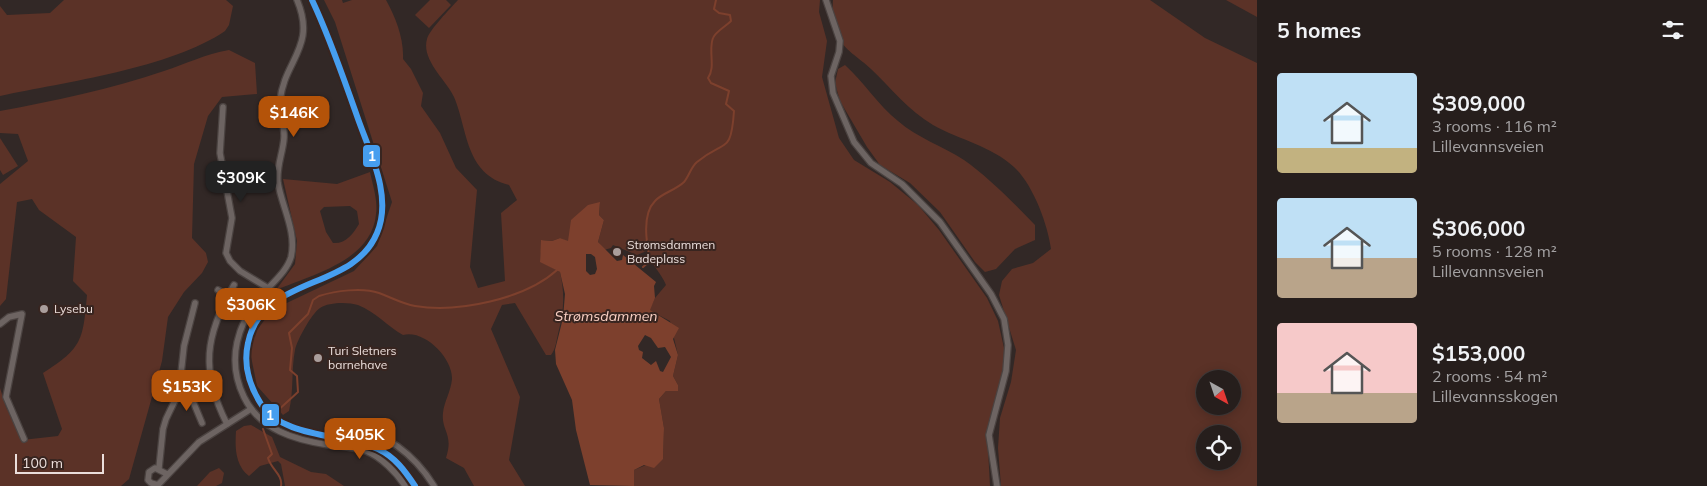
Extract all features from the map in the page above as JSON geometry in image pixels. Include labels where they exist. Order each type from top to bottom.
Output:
[{"type":"street","points":[[297,0],[302,14],[304,32],[281,93],[280,105],[284,137],[278,177],[292,246],[288,263],[247,314],[236,343],[237,377],[251,410],[265,423],[285,434],[309,441],[368,451],[385,464],[405,486]]},
{"type":"street","points":[[826,0],[840,41],[839,52],[833,66],[830,82],[835,101],[850,134],[870,163],[902,184],[940,222],[991,294],[1004,319],[1008,345],[1006,371],[989,435],[997,486]]},
{"type":"street","points":[[223,107],[220,153],[232,218],[226,253],[230,261],[240,270],[268,288]]},
{"type":"street","points":[[227,424],[214,390],[209,351],[214,325],[234,285]]},
{"type":"street","points":[[218,290],[228,296]]},
{"type":"street","points":[[159,468],[166,418],[180,392],[184,346],[195,303]]},
{"type":"street","points":[[0,324],[9,317],[22,314],[6,397],[24,439]]},
{"type":"street","points":[[180,392],[192,399],[202,423]]},
{"type":"street","points":[[166,474],[159,468],[152,469],[148,476],[151,483],[158,486],[166,474],[199,442],[251,410]]},
{"type":"street","points":[[339,446],[347,430],[378,434],[418,463],[434,486]]},
{"type":"shaded area","points":[[64,0],[226,0],[233,6],[229,25],[225,31],[202,44],[176,55],[117,72],[0,96],[0,6],[7,15],[50,13]]},
{"type":"shaded area","points":[[324,0],[342,0],[343,3],[352,0],[386,0],[399,29],[403,59],[411,69],[423,93],[421,106],[440,133],[456,168],[477,190],[470,267],[478,288],[505,281],[501,213],[517,200],[509,185],[495,179],[484,171],[476,161],[470,149],[454,97],[435,70],[428,55],[426,47],[429,35],[458,0],[820,0],[819,12],[827,41],[822,77],[839,138],[854,160],[890,182],[918,205],[939,230],[987,298],[998,321],[1004,348],[1003,381],[987,431],[990,486],[634,486],[634,470],[663,458],[664,428],[659,399],[666,391],[677,391],[678,385],[673,376],[678,355],[670,321],[649,310],[655,298],[666,285],[651,260],[649,250],[637,255],[613,245],[611,248],[604,250],[598,242],[604,220],[599,215],[600,203],[568,242],[560,238],[552,241],[542,240],[540,261],[560,272],[563,288],[562,318],[556,345],[551,355],[546,355],[515,303],[502,305],[491,329],[520,397],[509,460],[525,486],[474,486],[464,468],[446,458],[449,443],[443,413],[452,379],[448,362],[436,347],[428,341],[420,336],[403,335],[370,311],[358,305],[339,303],[324,306],[309,321],[295,350],[291,403],[289,411],[283,415],[257,386],[248,342],[272,310],[354,271],[377,246],[392,202],[335,22]]},
{"type":"shaded area","points":[[430,0],[446,0],[451,5],[429,28],[415,15]]},
{"type":"shaded area","points":[[833,0],[1150,0],[1205,38],[1257,63],[1257,486],[1001,486],[998,448],[1000,418],[1011,382],[1016,350],[999,295],[1002,281],[1012,269],[1033,263],[1051,249],[1047,228],[1033,194],[1021,174],[1014,167],[995,154],[933,125],[908,106],[867,65],[843,45],[837,34]]},
{"type":"shaded area","points":[[1226,0],[1257,0],[1257,17]]},
{"type":"shaded area","points":[[229,50],[255,63],[257,94],[222,97],[208,116],[194,164],[192,238],[206,253],[208,262],[202,273],[184,292],[168,317],[162,361],[129,479],[121,486],[0,486],[0,388],[6,407],[22,440],[58,436],[62,429],[43,373],[66,356],[79,341],[84,322],[87,295],[73,281],[76,237],[39,210],[32,199],[17,202],[6,299],[0,306],[0,184],[28,161],[18,134],[0,133],[0,111],[103,89]]},
{"type":"shaded area","points":[[845,65],[884,108],[905,127],[964,160],[1001,191],[1035,225],[1035,240],[1015,249],[996,269],[985,272],[975,262],[940,212],[910,183],[880,165],[867,147],[840,101],[835,83],[838,69]]},
{"type":"shaded area","points":[[0,138],[18,166],[3,175],[0,170]]},
{"type":"shaded area","points":[[370,172],[375,193],[376,214],[372,230],[364,244],[338,264],[276,290],[295,264],[297,241],[283,179],[337,184]],"holes":[[[350,206],[357,211],[359,224],[349,238],[342,242],[333,243],[326,232],[320,211],[324,207]]]},
{"type":"shaded area","points":[[251,425],[272,437],[280,457],[311,472],[326,474],[344,486],[285,486],[281,464],[278,461],[260,466],[249,476],[244,472],[238,461],[236,431],[244,426]]},
{"type":"shaded area","points":[[219,468],[224,473],[222,483],[216,486],[197,486],[210,472]]},
{"type":"water","name":"Strømsdammen","points":[[600,202],[599,215],[604,220],[598,242],[617,261],[622,260],[623,255],[656,282],[654,286],[655,298],[650,310],[679,328],[673,339],[678,355],[673,376],[678,385],[678,391],[666,391],[659,399],[664,428],[663,459],[654,468],[644,465],[634,470],[634,486],[590,485],[576,430],[572,400],[556,364],[555,350],[563,318],[565,294],[560,272],[540,262],[541,240],[552,241],[560,238],[568,241],[571,220],[588,205]],"holes":[[[586,254],[591,254],[595,257],[597,269],[595,274],[590,275],[586,271]],[[645,335],[651,338],[658,348],[665,347],[671,357],[663,372],[660,371],[656,361],[651,365],[642,358],[643,352],[639,350],[638,346]]]},
{"type":"waterway","points":[[643,267],[650,261],[646,222],[651,207],[658,198],[684,182],[695,164],[725,144],[731,134],[734,111],[726,104],[729,91],[711,83],[708,78],[712,64],[711,48],[713,38],[718,31],[731,21],[730,15],[719,13],[714,9],[716,0]]},
{"type":"waterway","points":[[275,413],[298,392],[297,376],[290,370],[292,348],[289,333],[308,314],[313,300],[319,296],[341,291],[365,290],[415,306],[432,308],[470,305],[490,302],[527,289],[557,270]]},
{"type":"waterway","points":[[263,429],[272,454],[268,458],[279,475],[281,486]]},
{"type":"transit line","name":"1","points":[[312,0],[319,14],[373,159],[381,189],[381,219],[377,233],[365,252],[349,265],[329,276],[289,293],[271,305],[257,321],[248,343],[246,359],[248,375],[261,404],[271,415],[299,429],[349,440],[378,449],[395,460],[415,486]]},
{"type":"place","name":"Strømsdammen Badeplass","points":[[617,252]]},
{"type":"place","name":"Lysebu","points":[[44,309]]},
{"type":"place","name":"Turi Sletners barnehave","points":[[318,358]]}]
